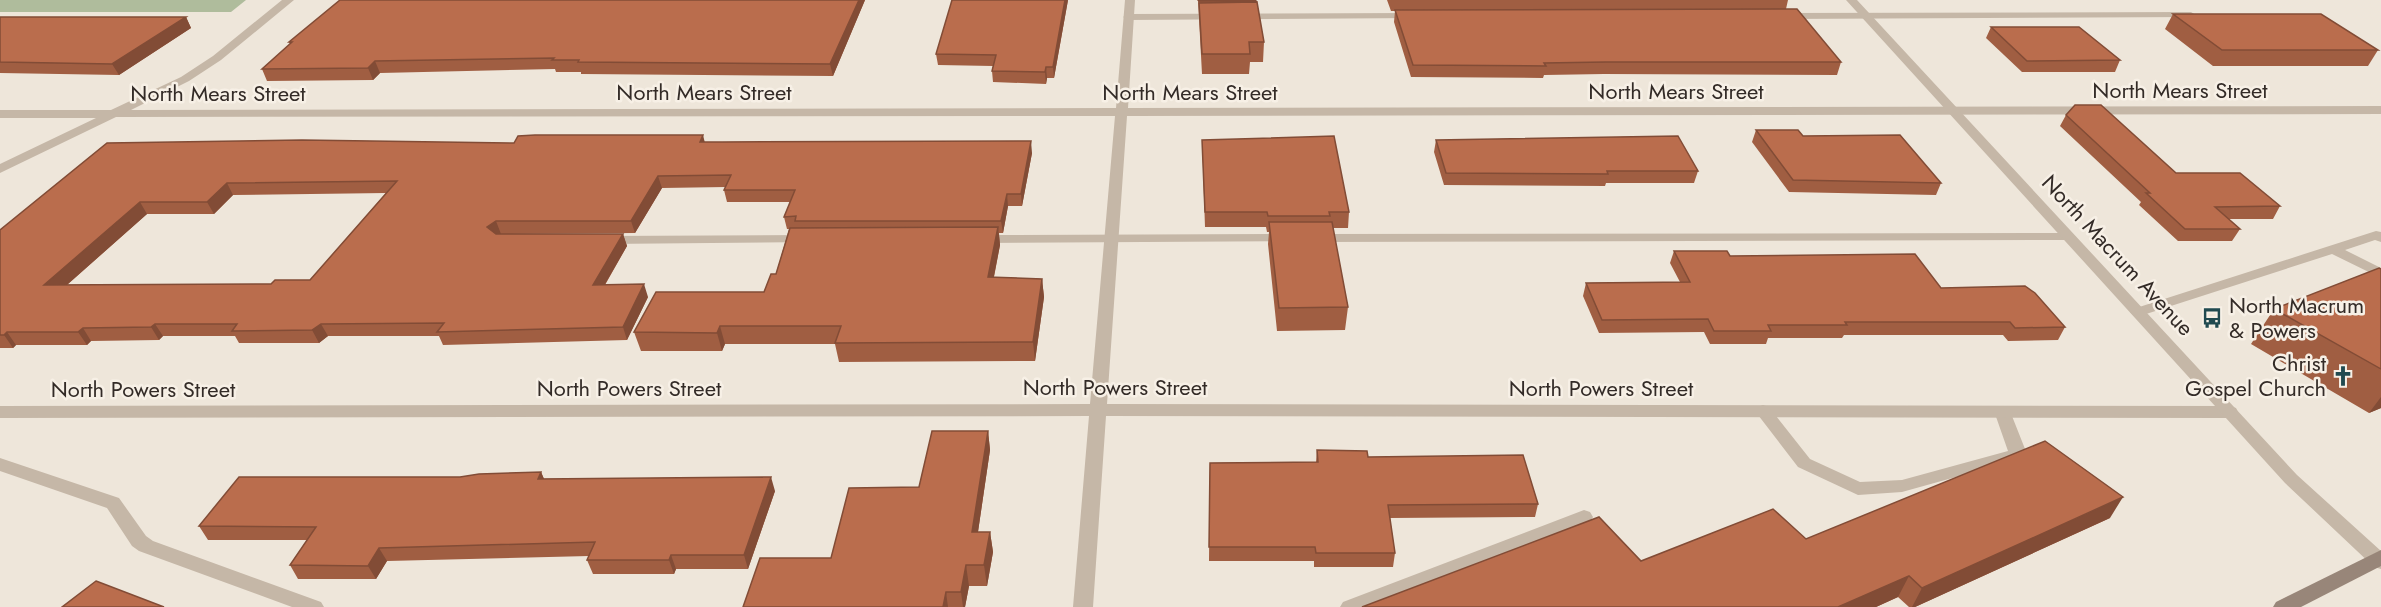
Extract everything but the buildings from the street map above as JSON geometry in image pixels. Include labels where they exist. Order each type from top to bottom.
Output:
[{"type":"main road","points":[[2283,607],[2380,559]]},
{"type":"street","points":[[0,169],[185,79],[217,58],[289,0]]},
{"type":"street","points":[[1083,607],[1130,0]]},
{"type":"street","name":"North Macrum Avenue","points":[[1851,0],[2291,478],[2380,559]]},
{"type":"street","points":[[1770,16],[2203,15]]},
{"type":"street","points":[[1128,17],[1425,16]]},
{"type":"street","name":"North Mears Street","points":[[0,114],[2381,110]]},
{"type":"street","points":[[2138,312],[2376,235],[2381,238]]},
{"type":"street","points":[[968,239],[2069,237]]},
{"type":"street","points":[[585,240],[824,239]]},
{"type":"street","points":[[2333,249],[2381,274]]},
{"type":"street","name":"North Powers Street","points":[[0,412],[1097,410],[2230,412]]},
{"type":"street","points":[[1763,411],[1804,463],[1858,489],[1902,486],[1960,472],[2018,454],[2002,411]]},
{"type":"street","points":[[0,464],[113,503],[139,541],[146,546],[314,607]]},
{"type":"street","points":[[1350,607],[1584,517]]},
{"type":"green space","points":[[0,0],[246,0],[231,12],[0,12]]},
{"type":"place","name":"North Macrum & Powers","points":[[2212,318]]},
{"type":"place","name":"Christ Gospel Church","points":[[2343,376]]}]
